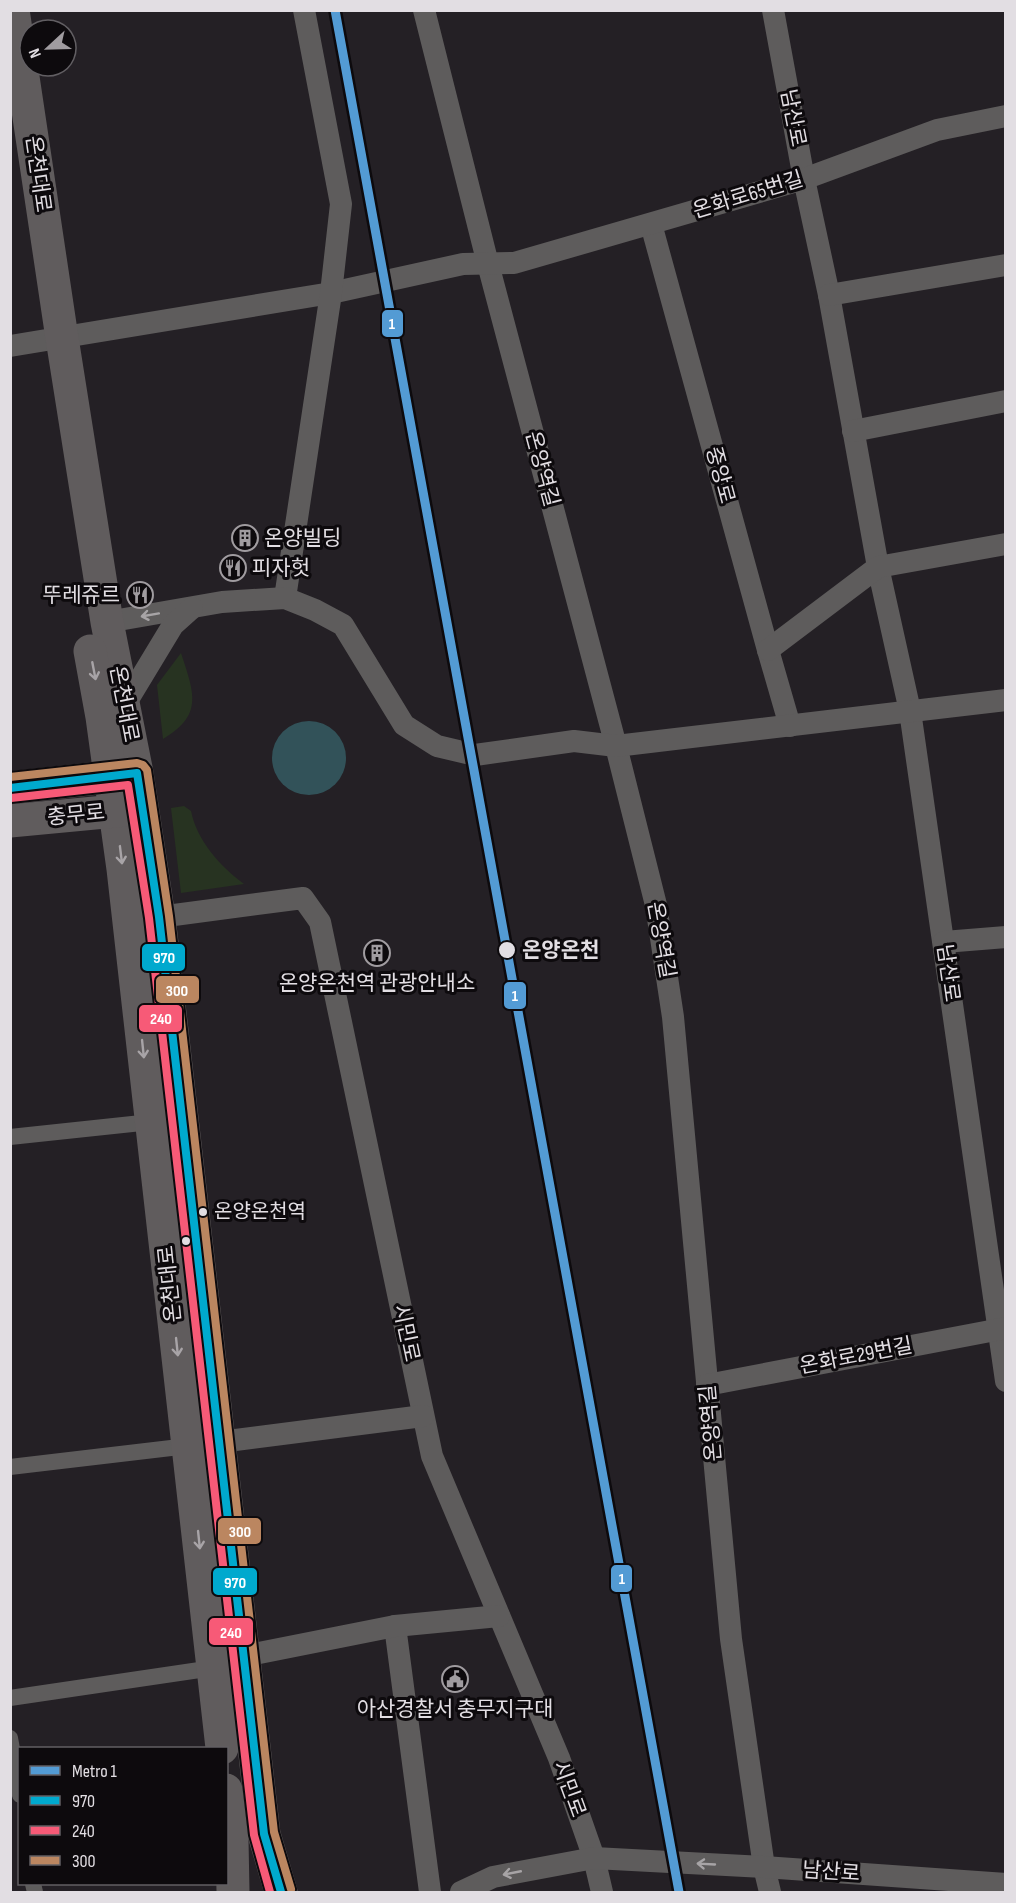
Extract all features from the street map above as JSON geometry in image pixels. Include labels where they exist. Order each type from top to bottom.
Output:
[{"type":"main road","name":"온천대로","points":[[14,10],[55,339],[85,626],[113,711]]},
{"type":"main road","name":"온천대로","points":[[10,97],[107,622],[113,711],[129,810],[151,1122],[204,1444],[244,1656],[264,1834],[281,1893]]},
{"type":"main road","name":"충무로","points":[[10,788],[124,775]]},
{"type":"main road","name":"온천대로","points":[[129,810],[159,918],[204,1444],[213,1668],[222,1747]]},
{"type":"main road","name":"충무로","points":[[10,821],[129,810]]},
{"type":"main road","points":[[228,1806],[234,1893]]},
{"type":"street","points":[[285,598],[331,293],[341,204],[304,10]]},
{"type":"street","name":"온양역길","points":[[424,10],[656,905],[673,1017],[731,1639],[764,1867],[770,1893]]},
{"type":"street","name":"남산로","points":[[773,10],[804,179],[829,295],[878,567],[910,711],[1002,1328],[1005,1380]]},
{"type":"street","name":"온화로65번길","points":[[488,264],[514,263],[651,225],[804,179],[937,130],[1005,116]]},
{"type":"street","name":"중앙로","points":[[651,225],[790,726]]},
{"type":"street","points":[[10,346],[331,293],[463,264],[488,264]]},
{"type":"street","points":[[829,295],[1005,265]]},
{"type":"street","points":[[853,431],[1005,401]]},
{"type":"street","points":[[768,651],[878,567],[1005,544]]},
{"type":"street","points":[[107,622],[222,602],[285,598],[343,625],[404,725],[437,746],[475,755],[574,741],[616,746],[1005,700]]},
{"type":"street","points":[[113,711],[173,625],[192,608]]},
{"type":"street","name":"시민로","points":[[159,918],[303,898],[320,922],[432,1456],[558,1758],[594,1858],[602,1893]]},
{"type":"street","points":[[944,942],[1005,937]]},
{"type":"street","points":[[10,1137],[151,1122]]},
{"type":"street","name":"온화로29번길","points":[[707,1385],[1002,1328]]},
{"type":"street","points":[[10,1467],[423,1416]]},
{"type":"street","points":[[244,1656],[395,1626],[499,1616]]},
{"type":"street","points":[[395,1626],[430,1893]]},
{"type":"street","points":[[10,1698],[213,1668]]},
{"type":"street","points":[[10,1738],[18,1784]]},
{"type":"street","name":"남산로","points":[[461,1893],[493,1877],[594,1858],[1005,1884]]},
{"type":"green space","points":[[181,653],[192,691],[190,712],[176,730],[163,739],[157,685]]},
{"type":"green space","points":[[184,806],[191,811],[204,843],[226,869],[244,884],[181,893],[171,808]]},
{"type":"water","points":[[309,721],[330,727],[340,737],[346,758],[340,779],[330,789],[309,795],[288,789],[278,779],[272,758],[278,737],[288,727]]},
{"type":"metro line","name":"1","points":[[335,10],[679,1892]]},
{"type":"transit line","name":"300","points":[[10,777],[137,763],[143,765],[147,770],[169,916],[274,1832],[291,1889]]},
{"type":"transit line","name":"970","points":[[10,788],[137,773],[159,917],[264,1834],[281,1892]]},
{"type":"transit line","name":"240","points":[[11,798],[128,785],[149,918],[254,1835],[270,1892]]},
{"type":"place","name":"온양빌딩","points":[[245,538]]},
{"type":"place","name":"피자헛","points":[[233,568]]},
{"type":"place","name":"뚜레쥬르","points":[[140,595]]},
{"type":"place","name":"온양온천","points":[[507,950]]},
{"type":"place","name":"온양온천역 관광안내소","points":[[377,953]]},
{"type":"place","name":"온양온천역","points":[[203,1212]]},
{"type":"place","name":"아산경찰서 충무지구대","points":[[455,1679]]}]
